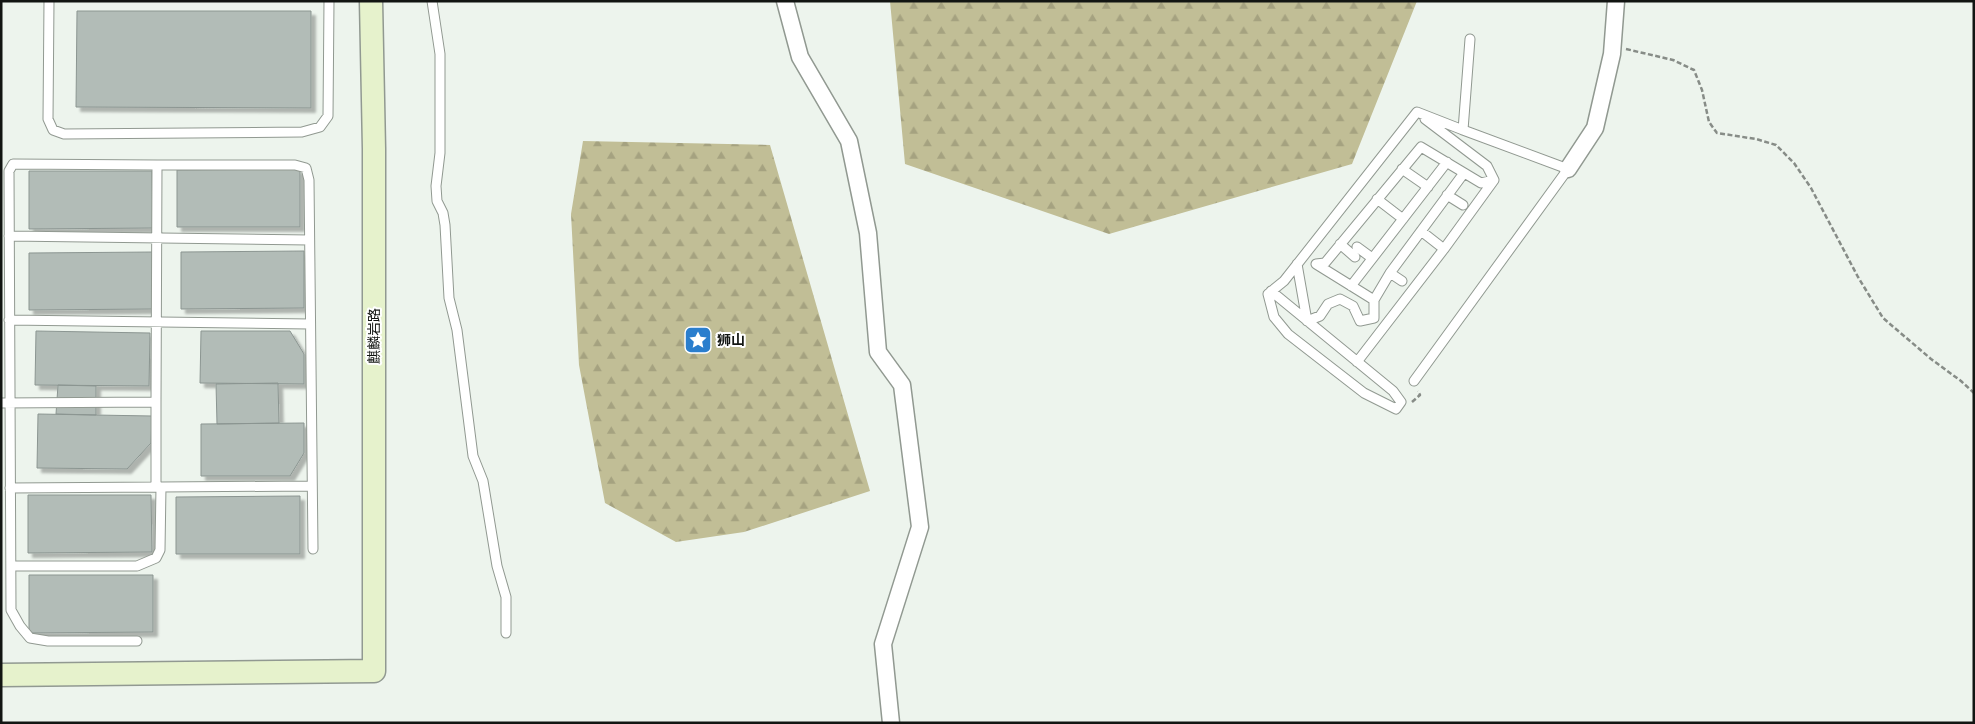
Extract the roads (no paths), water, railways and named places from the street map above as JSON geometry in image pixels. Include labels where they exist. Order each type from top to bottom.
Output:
[{"type":"main road","name":"麒麟岩路","points":[[1,675],[374,671],[374,149],[371,1]]},
{"type":"street","points":[[785,1],[800,57],[849,141],[868,233],[878,352],[902,385],[920,527],[883,644],[891,723]]},
{"type":"street","points":[[1568,169],[1595,128],[1613,46],[1616,1]]},
{"type":"lane","points":[[48,1],[48,119],[53,130],[64,134],[302,132],[320,128],[328,116],[329,1]]},
{"type":"lane","points":[[432,1],[440,54],[440,153],[436,186],[437,201],[443,213],[445,225],[449,298],[457,330],[473,456],[483,481],[497,566],[506,596],[506,633]]},
{"type":"lane","points":[[1463,130],[1470,39]]},
{"type":"lane","points":[[1414,381],[1568,169],[1417,112]]},
{"type":"lane","points":[[1417,112],[1486,166],[1494,180]]},
{"type":"lane","points":[[1271,291],[1392,391],[1401,402],[1396,409],[1364,393],[1288,334],[1274,317],[1268,294],[1271,291],[1284,281],[1417,112]]},
{"type":"lane","points":[[1374,300],[1316,264],[1325,263],[1421,147],[1481,183],[1494,180]]},
{"type":"lane","points":[[1351,286],[1447,162]]},
{"type":"lane","points":[[137,641],[48,641],[30,638],[20,626],[11,610],[10,488],[5,403],[9,320],[9,171],[13,164],[295,165],[306,168],[309,180],[313,549]]},
{"type":"lane","points":[[11,566],[137,566],[156,558],[160,550],[156,402],[157,166]]},
{"type":"lane","points":[[1402,169],[1428,187]]},
{"type":"lane","points":[[1307,321],[1320,316],[1328,304],[1340,299],[1353,306],[1360,321],[1374,318],[1374,300],[1390,273],[1464,172]]},
{"type":"lane","points":[[1357,362],[1444,249],[1494,180]]},
{"type":"lane","points":[[1447,195],[1463,204]]},
{"type":"lane","points":[[1377,199],[1402,219]]},
{"type":"lane","points":[[1421,231],[1444,249]]},
{"type":"lane","points":[[9,236],[309,240]]},
{"type":"lane","points":[[1340,244],[1355,257]]},
{"type":"lane","points":[[1357,247],[1372,258]]},
{"type":"lane","points":[[1297,264],[1307,321]]},
{"type":"lane","points":[[1390,273],[1402,281]]},
{"type":"lane","points":[[9,320],[310,324]]},
{"type":"lane","points":[[5,403],[156,402]]},
{"type":"lane","points":[[10,488],[312,486]]},
{"type":"place","name":"狮山","points":[[698,340]]}]
